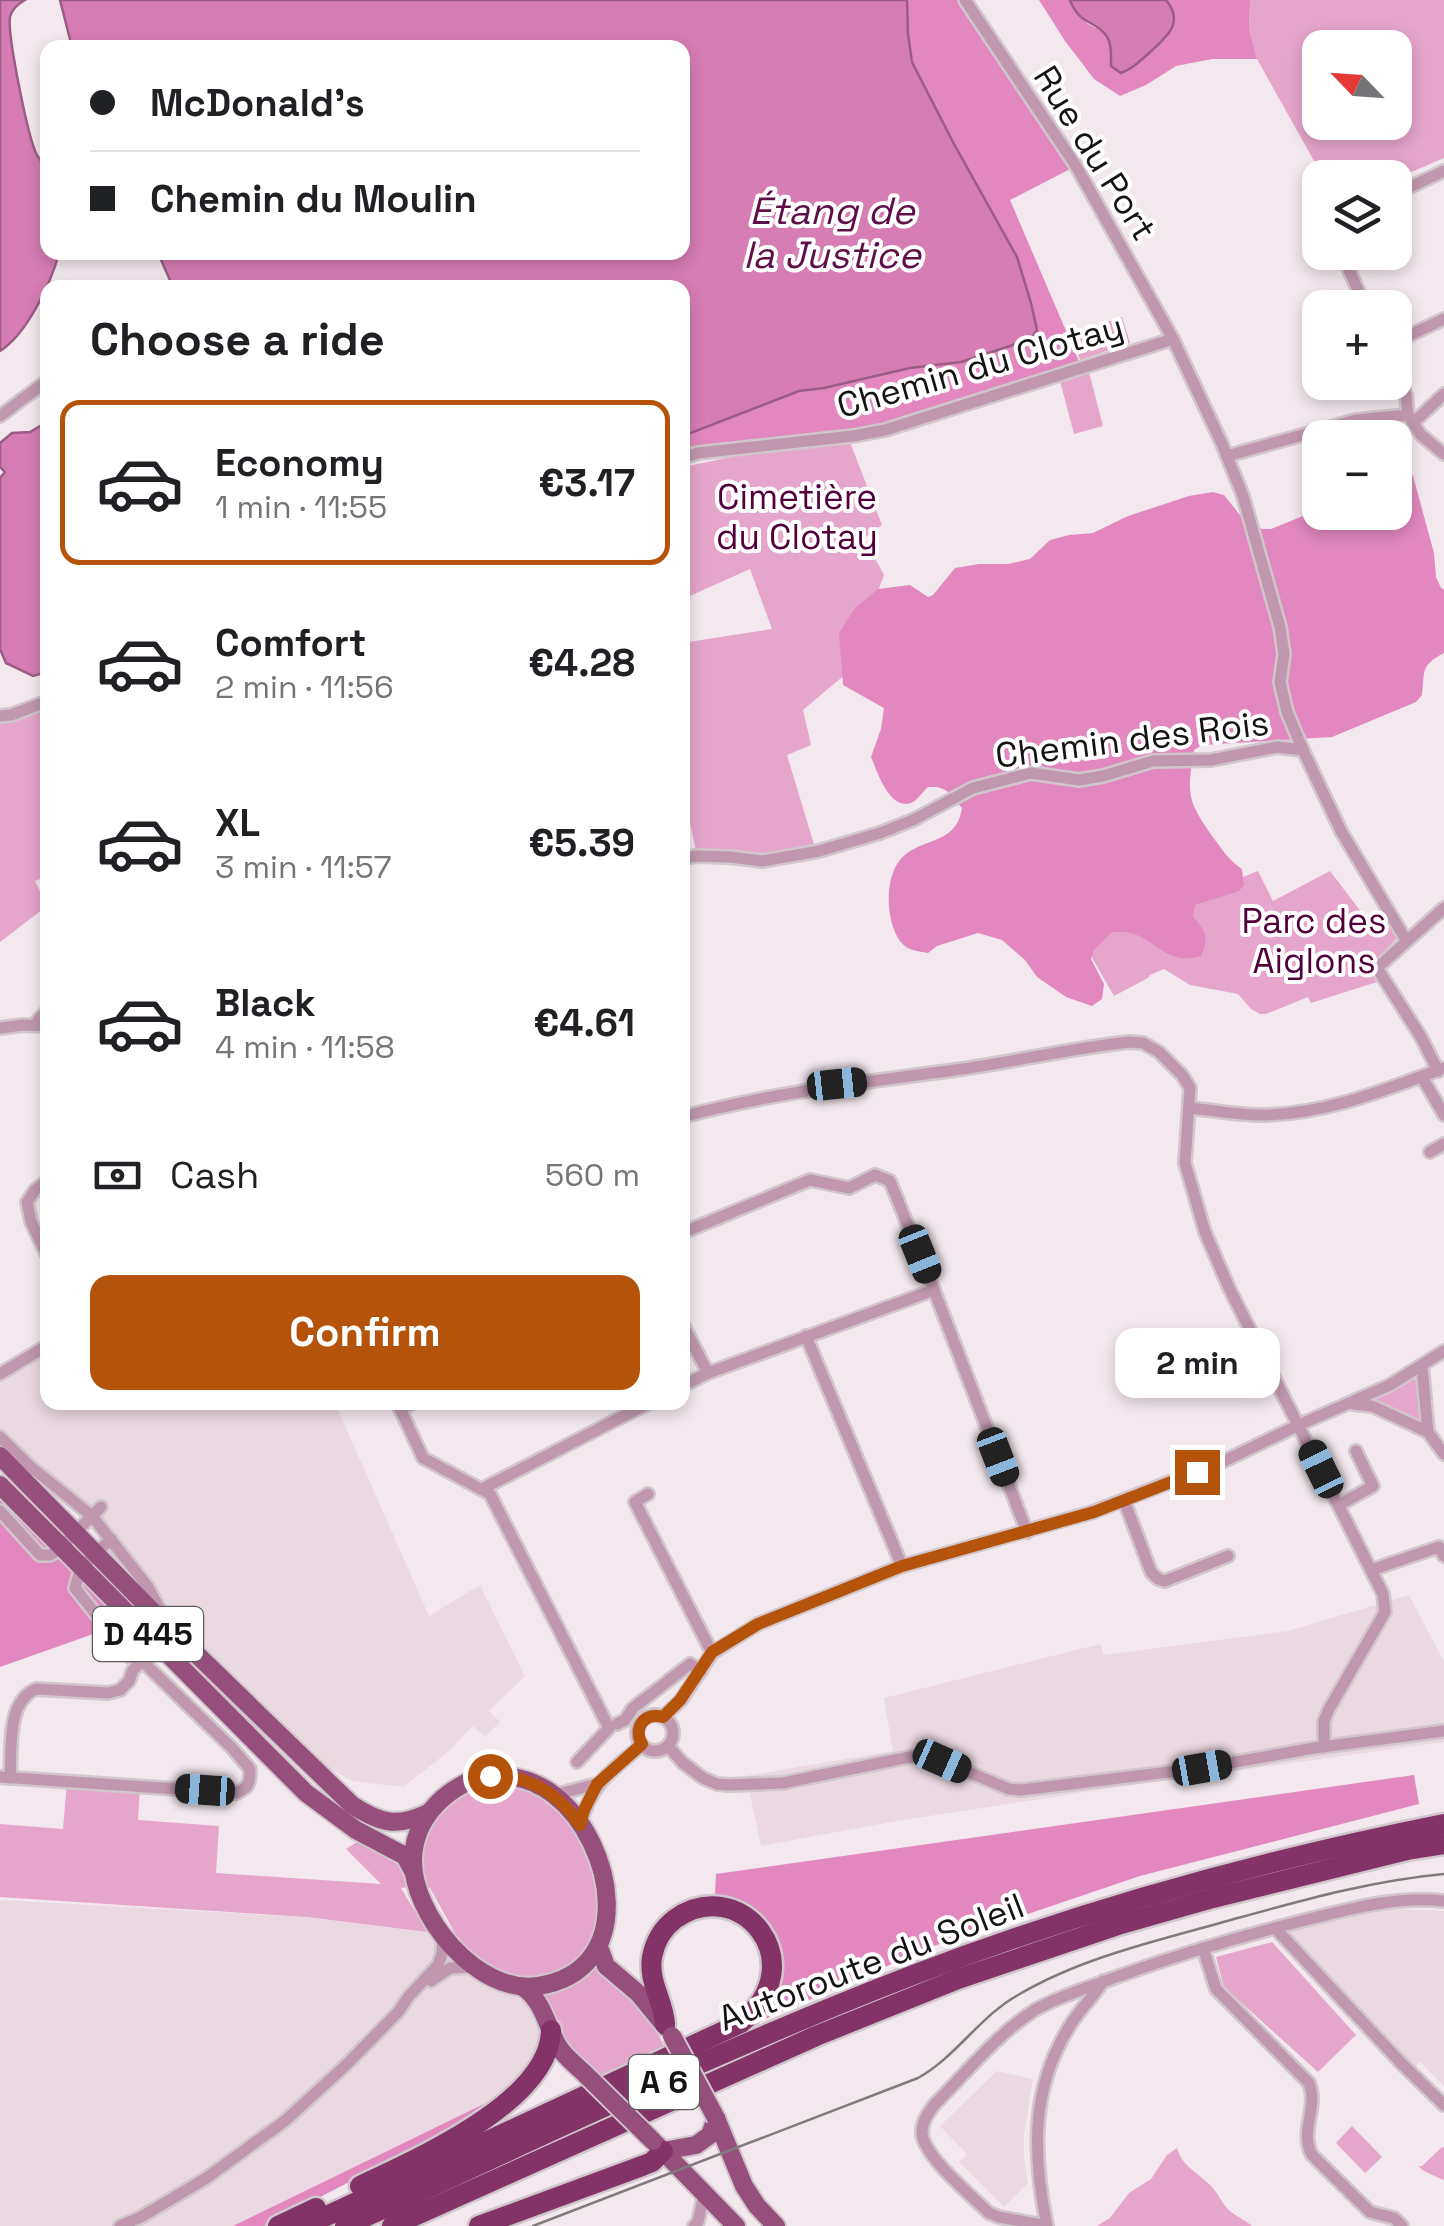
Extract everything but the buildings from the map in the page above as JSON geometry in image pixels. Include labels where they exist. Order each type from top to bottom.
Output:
[{"type":"highway","name":"Autoroute du Soleil","points":[[344,2226],[811,2016],[950,1961],[1207,1879],[1444,1824]]},
{"type":"highway","name":"Autoroute du Soleil","points":[[392,2226],[816,2036],[958,1979],[1213,1898],[1444,1844]]},
{"type":"highway","points":[[305,2226],[741,2023],[762,2002],[772,1976],[770,1949],[756,1926],[733,1911],[710,1907],[688,1912],[665,1928],[655,1946],[651,1968],[668,2030]]},
{"type":"highway","points":[[278,2226],[479,2124],[536,2072],[549,2050],[551,2030]]},
{"type":"highway","points":[[479,2226],[652,2162],[658,2146]]},
{"type":"main road","name":"D 445","points":[[0,1456],[65,1536]]},
{"type":"main road","name":"D 445","points":[[0,1466],[65,1536]]},
{"type":"main road","name":"D 445","points":[[0,1474],[311,1779],[373,1817],[394,1823],[428,1813]]},
{"type":"main road","name":"D 445","points":[[0,1485],[65,1536]]},
{"type":"main road","name":"D 445","points":[[93,1564],[170,1629],[352,1806]]},
{"type":"main road","name":"D 445","points":[[93,1564],[159,1646],[276,1764],[332,1813],[405,1856],[414,1876]]},
{"type":"main road","name":"D 445","points":[[93,1564],[332,1813]]},
{"type":"main road","points":[[483,1776],[517,1778],[554,1795],[580,1825],[599,1862],[607,1899],[606,1925],[599,1946],[583,1966],[564,1979],[523,1987],[476,1968],[442,1935],[426,1910],[414,1876],[413,1860],[428,1813],[458,1786],[483,1776]]},
{"type":"main road","points":[[599,1946],[606,1966],[639,1994],[668,2030],[716,2118],[744,2186],[776,2226]]},
{"type":"main road","points":[[523,1987],[537,1999],[561,2051],[732,2222]]},
{"type":"main road","points":[[658,2146],[696,2145],[710,2136],[716,2118]]},
{"type":"street","name":"Rue du Port","points":[[965,0],[1076,166],[1173,339],[1227,456],[1271,589],[1284,654],[1280,682],[1287,712],[1341,831],[1406,940]]},
{"type":"street","points":[[1412,186],[1444,172]]},
{"type":"street","points":[[1412,334],[1444,319]]},
{"type":"street","name":"Chemin du Clotay","points":[[690,456],[885,430],[1173,339]]},
{"type":"street","points":[[0,416],[40,386]]},
{"type":"street","points":[[1227,456],[1356,420],[1411,419],[1444,394]]},
{"type":"street","points":[[1407,400],[1411,419],[1421,435],[1444,454]]},
{"type":"street","points":[[0,716],[40,703]]},
{"type":"street","name":"Chemin des Rois","points":[[690,857],[762,860],[819,851],[912,820],[973,788],[1032,773],[1078,780],[1153,761],[1210,760],[1276,747],[1302,750]]},
{"type":"street","points":[[1189,1108],[1252,1115],[1287,1114],[1344,1103],[1441,1070],[1376,968],[1444,908]]},
{"type":"street","points":[[0,1028],[40,1025]]},
{"type":"street","points":[[690,1115],[837,1084],[1129,1042],[1150,1045],[1169,1060],[1190,1088],[1185,1163],[1204,1232],[1382,1594],[1385,1612],[1324,1720],[1324,1747]]},
{"type":"street","points":[[1422,1077],[1444,1115]]},
{"type":"street","points":[[1430,1152],[1444,1144]]},
{"type":"street","points":[[690,1230],[810,1180],[848,1188],[875,1175],[890,1181],[1026,1532]]},
{"type":"street","points":[[40,1186],[26,1202],[40,1240]]},
{"type":"street","points":[[690,1382],[934,1290]]},
{"type":"street","points":[[806,1336],[902,1566]]},
{"type":"street","points":[[690,1338],[708,1373]]},
{"type":"street","points":[[0,1374],[40,1350]]},
{"type":"street","points":[[663,1717],[680,1700],[712,1652],[758,1624],[902,1566],[1026,1532],[1224,1461],[1390,1385],[1444,1351]]},
{"type":"street","points":[[1422,1366],[1428,1432]]},
{"type":"street","points":[[1348,1404],[1372,1406],[1428,1432],[1444,1454]]},
{"type":"street","points":[[400,1410],[422,1458],[490,1494],[613,1726]]},
{"type":"street","points":[[482,1489],[636,1410]]},
{"type":"street","points":[[0,1437],[31,1467],[96,1512],[148,1587],[170,1629]]},
{"type":"street","points":[[1339,1505],[1372,1486],[1356,1451]]},
{"type":"street","points":[[648,1494],[635,1502],[712,1652]]},
{"type":"street","points":[[1124,1500],[1151,1572],[1160,1580],[1228,1556]]},
{"type":"street","points":[[0,1511],[40,1554],[50,1555],[65,1536],[96,1512]]},
{"type":"street","points":[[112,1539],[74,1588],[130,1658],[141,1660],[232,1748],[250,1770],[250,1783],[236,1793],[5,1777],[15,1714],[19,1701],[28,1693],[36,1689],[108,1693],[120,1690],[141,1660],[159,1646]]},
{"type":"street","points":[[1371,1570],[1439,1547],[1444,1556]]},
{"type":"street","points":[[578,1762],[613,1726],[626,1720],[633,1708],[690,1664],[701,1670]]},
{"type":"street","points":[[651,1716],[663,1717],[668,1720],[673,1736],[668,1746],[652,1751],[642,1744],[638,1734],[641,1722],[651,1716]]},
{"type":"street","points":[[668,1746],[702,1778],[717,1784],[783,1783],[920,1755],[1021,1790],[1202,1768],[1444,1731]]},
{"type":"street","points":[[580,1825],[597,1784],[642,1744]]},
{"type":"street","points":[[554,1795],[597,1784]]},
{"type":"street","points":[[1103,1982],[1074,2018],[1054,2055],[1045,2084],[1036,2135],[1038,2182],[1047,2226],[999,2218],[989,2213],[935,2158],[922,2129],[935,2104],[1013,2025],[1052,2001],[1103,1982],[1203,1948],[1389,1902],[1444,1901]]},
{"type":"street","points":[[1275,1928],[1444,2105]]},
{"type":"street","points":[[398,2011],[438,1965],[442,1935]]},
{"type":"street","points":[[1203,1948],[1216,1989],[1309,2084],[1313,2098],[1306,2134],[1312,2155],[1370,2212],[1394,2218],[1402,2226]]},
{"type":"street","points":[[120,2226],[204,2180],[286,2120],[444,1971],[476,1968]]},
{"type":"street","points":[[704,2194],[696,2224],[732,2222]]},
{"type":"shaded area","points":[[907,0],[966,0],[1076,166],[1010,200],[1081,366],[885,430],[690,457],[690,433],[799,391],[910,368],[961,362],[1010,346],[1033,336],[1037,330],[1017,257],[912,62]]},
{"type":"shaded area","points":[[1039,0],[1070,0],[1074,11],[1105,33],[1111,49],[1111,66],[1152,50],[1167,38],[1171,6],[1166,0],[1250,0],[1249,28],[1257,59],[1212,59],[1176,66],[1120,96],[1094,79]]},
{"type":"shaded area","points":[[1412,475],[1434,553],[1436,577],[1444,589],[1444,653],[1427,665],[1422,695],[1416,702],[1332,737],[1202,745],[1194,750],[1190,789],[1194,807],[1221,848],[1242,869],[1244,885],[1239,891],[1195,905],[1193,917],[1205,935],[1201,956],[1170,955],[1139,936],[1112,932],[1094,950],[1091,959],[1104,984],[1102,999],[1092,1006],[1066,997],[1037,977],[1002,940],[978,933],[937,946],[928,953],[903,944],[895,933],[890,912],[889,889],[895,868],[908,852],[953,829],[962,808],[948,792],[935,787],[928,787],[913,802],[903,804],[890,795],[880,780],[871,757],[884,708],[843,685],[839,633],[855,608],[878,589],[910,585],[928,597],[955,568],[1030,559],[1050,540],[1093,533],[1128,516],[1189,496],[1213,492],[1224,495],[1244,520],[1271,529],[1302,516],[1302,530],[1412,530]]},
{"type":"shaded area","points":[[40,1341],[40,1410],[338,1410],[429,1616],[480,1585],[525,1676],[489,1711],[500,1722],[485,1737],[473,1726],[449,1751],[403,1787],[352,1781],[319,1763],[182,1629],[137,1564],[74,1498],[0,1445],[0,1364]]},
{"type":"shaded area","points":[[0,1494],[130,1621],[0,1667]]},
{"type":"shaded area","points":[[1409,1595],[1444,1662],[1444,1742],[1105,1789],[761,1846],[746,1776],[893,1751],[884,1698],[1100,1644],[1104,1655],[1288,1631]]},
{"type":"shaded area","points":[[1414,1775],[1419,1804],[1140,1876],[931,1947],[765,2019],[781,1993],[784,1962],[771,1925],[734,1900],[715,1894],[716,1874]]},
{"type":"shaded area","points":[[0,1900],[307,1917],[427,1932],[472,1977],[526,2002],[543,2038],[535,2062],[492,2100],[233,2226],[0,2226]]},
{"type":"shaded area","points":[[1444,1911],[1444,2086],[1420,2062],[1414,2068],[1281,1929],[1356,1913]]},
{"type":"shaded area","points":[[541,2056],[479,2115],[264,2226],[233,2226],[492,2100]]},
{"type":"shaded area","points":[[997,2071],[1033,2079],[1024,2134],[1028,2183],[1004,2207],[959,2162],[967,2154],[940,2126]]},
{"type":"green space","points":[[1250,0],[1444,0],[1444,158],[1412,172],[1412,160],[1313,160],[1302,140],[1412,140],[1412,30],[1302,30],[1302,139],[1257,59],[1249,28]]},
{"type":"green space","points":[[1122,317],[1130,343],[1080,360],[1071,334]]},
{"type":"green space","points":[[1089,372],[1103,426],[1074,434],[1060,381]]},
{"type":"green space","name":"Cimetière du Clotay","points":[[850,442],[882,525],[864,538],[884,575],[862,633],[866,657],[803,710],[811,745],[787,755],[816,851],[762,861],[697,856],[690,823],[690,642],[772,629],[750,569],[690,596],[690,466],[764,450]]},
{"type":"green space","points":[[40,703],[40,879],[35,881],[40,891],[40,911],[0,942],[0,716]]},
{"type":"green space","name":"Parc des Aiglons","points":[[1258,871],[1273,901],[1330,871],[1368,921],[1383,913],[1399,936],[1370,966],[1380,981],[1311,1003],[1308,997],[1266,1014],[1251,1009],[1238,994],[1190,985],[1164,969],[1114,996],[1084,944]]},
{"type":"green space","points":[[1413,1379],[1418,1381],[1422,1419],[1418,1422],[1372,1403],[1372,1398]]},
{"type":"green space","points":[[67,1783],[140,1787],[138,1820],[219,1826],[216,1873],[381,1884],[346,1849],[360,1840],[402,1862],[409,1887],[401,1888],[427,1932],[307,1917],[0,1897],[0,1824],[63,1829]]},
{"type":"green space","points":[[475,1785],[520,1787],[546,1801],[565,1819],[585,1848],[598,1883],[599,1924],[586,1954],[550,1979],[510,1979],[469,1952],[430,1888],[425,1886],[419,1851],[435,1813]]},
{"type":"green space","points":[[1272,1942],[1356,2035],[1318,2072],[1224,1987],[1216,1957]]},
{"type":"green space","points":[[597,1961],[650,2017],[667,2053],[603,2081],[568,2047],[541,1994],[572,1983]]},
{"type":"green space","points":[[1352,2126],[1382,2157],[1365,2173],[1336,2143]]},
{"type":"green space","points":[[1444,2147],[1444,2179],[1443,2180],[1418,2166]]},
{"type":"green space","points":[[1177,2148],[1186,2164],[1213,2188],[1228,2209],[1252,2226],[1097,2226],[1110,2218],[1129,2193],[1151,2179],[1167,2155]]},
{"type":"water","points":[[0,0],[25,0],[10,17],[12,43],[29,129],[40,160],[40,260],[57,260],[50,280],[40,280],[37,307],[0,351]]},
{"type":"water","name":"Étang de la Justice","points":[[60,0],[907,0],[912,62],[1017,257],[1037,330],[1033,336],[1010,346],[961,362],[910,368],[799,391],[690,433],[690,280],[170,280],[161,260],[690,260],[690,40],[70,40]]},
{"type":"water","points":[[1070,0],[1166,0],[1172,9],[1173,24],[1160,43],[1121,73],[1111,66],[1107,37],[1082,18]]},
{"type":"water","points":[[40,426],[40,674],[33,676],[6,663],[0,649],[0,478],[5,472],[0,467],[0,443],[12,433],[30,432]]},
{"type":"tram line","points":[[533,2226],[918,2078],[1004,2004],[1041,1982],[1091,1961],[1330,1894],[1444,1874]]},
{"type":"route","points":[[490,1776],[510,1776],[541,1787],[559,1799],[580,1825],[597,1784],[642,1744],[638,1734],[641,1722],[651,1716],[663,1717],[680,1700],[712,1652],[758,1624],[902,1566],[1094,1512],[1197,1472]]}]
